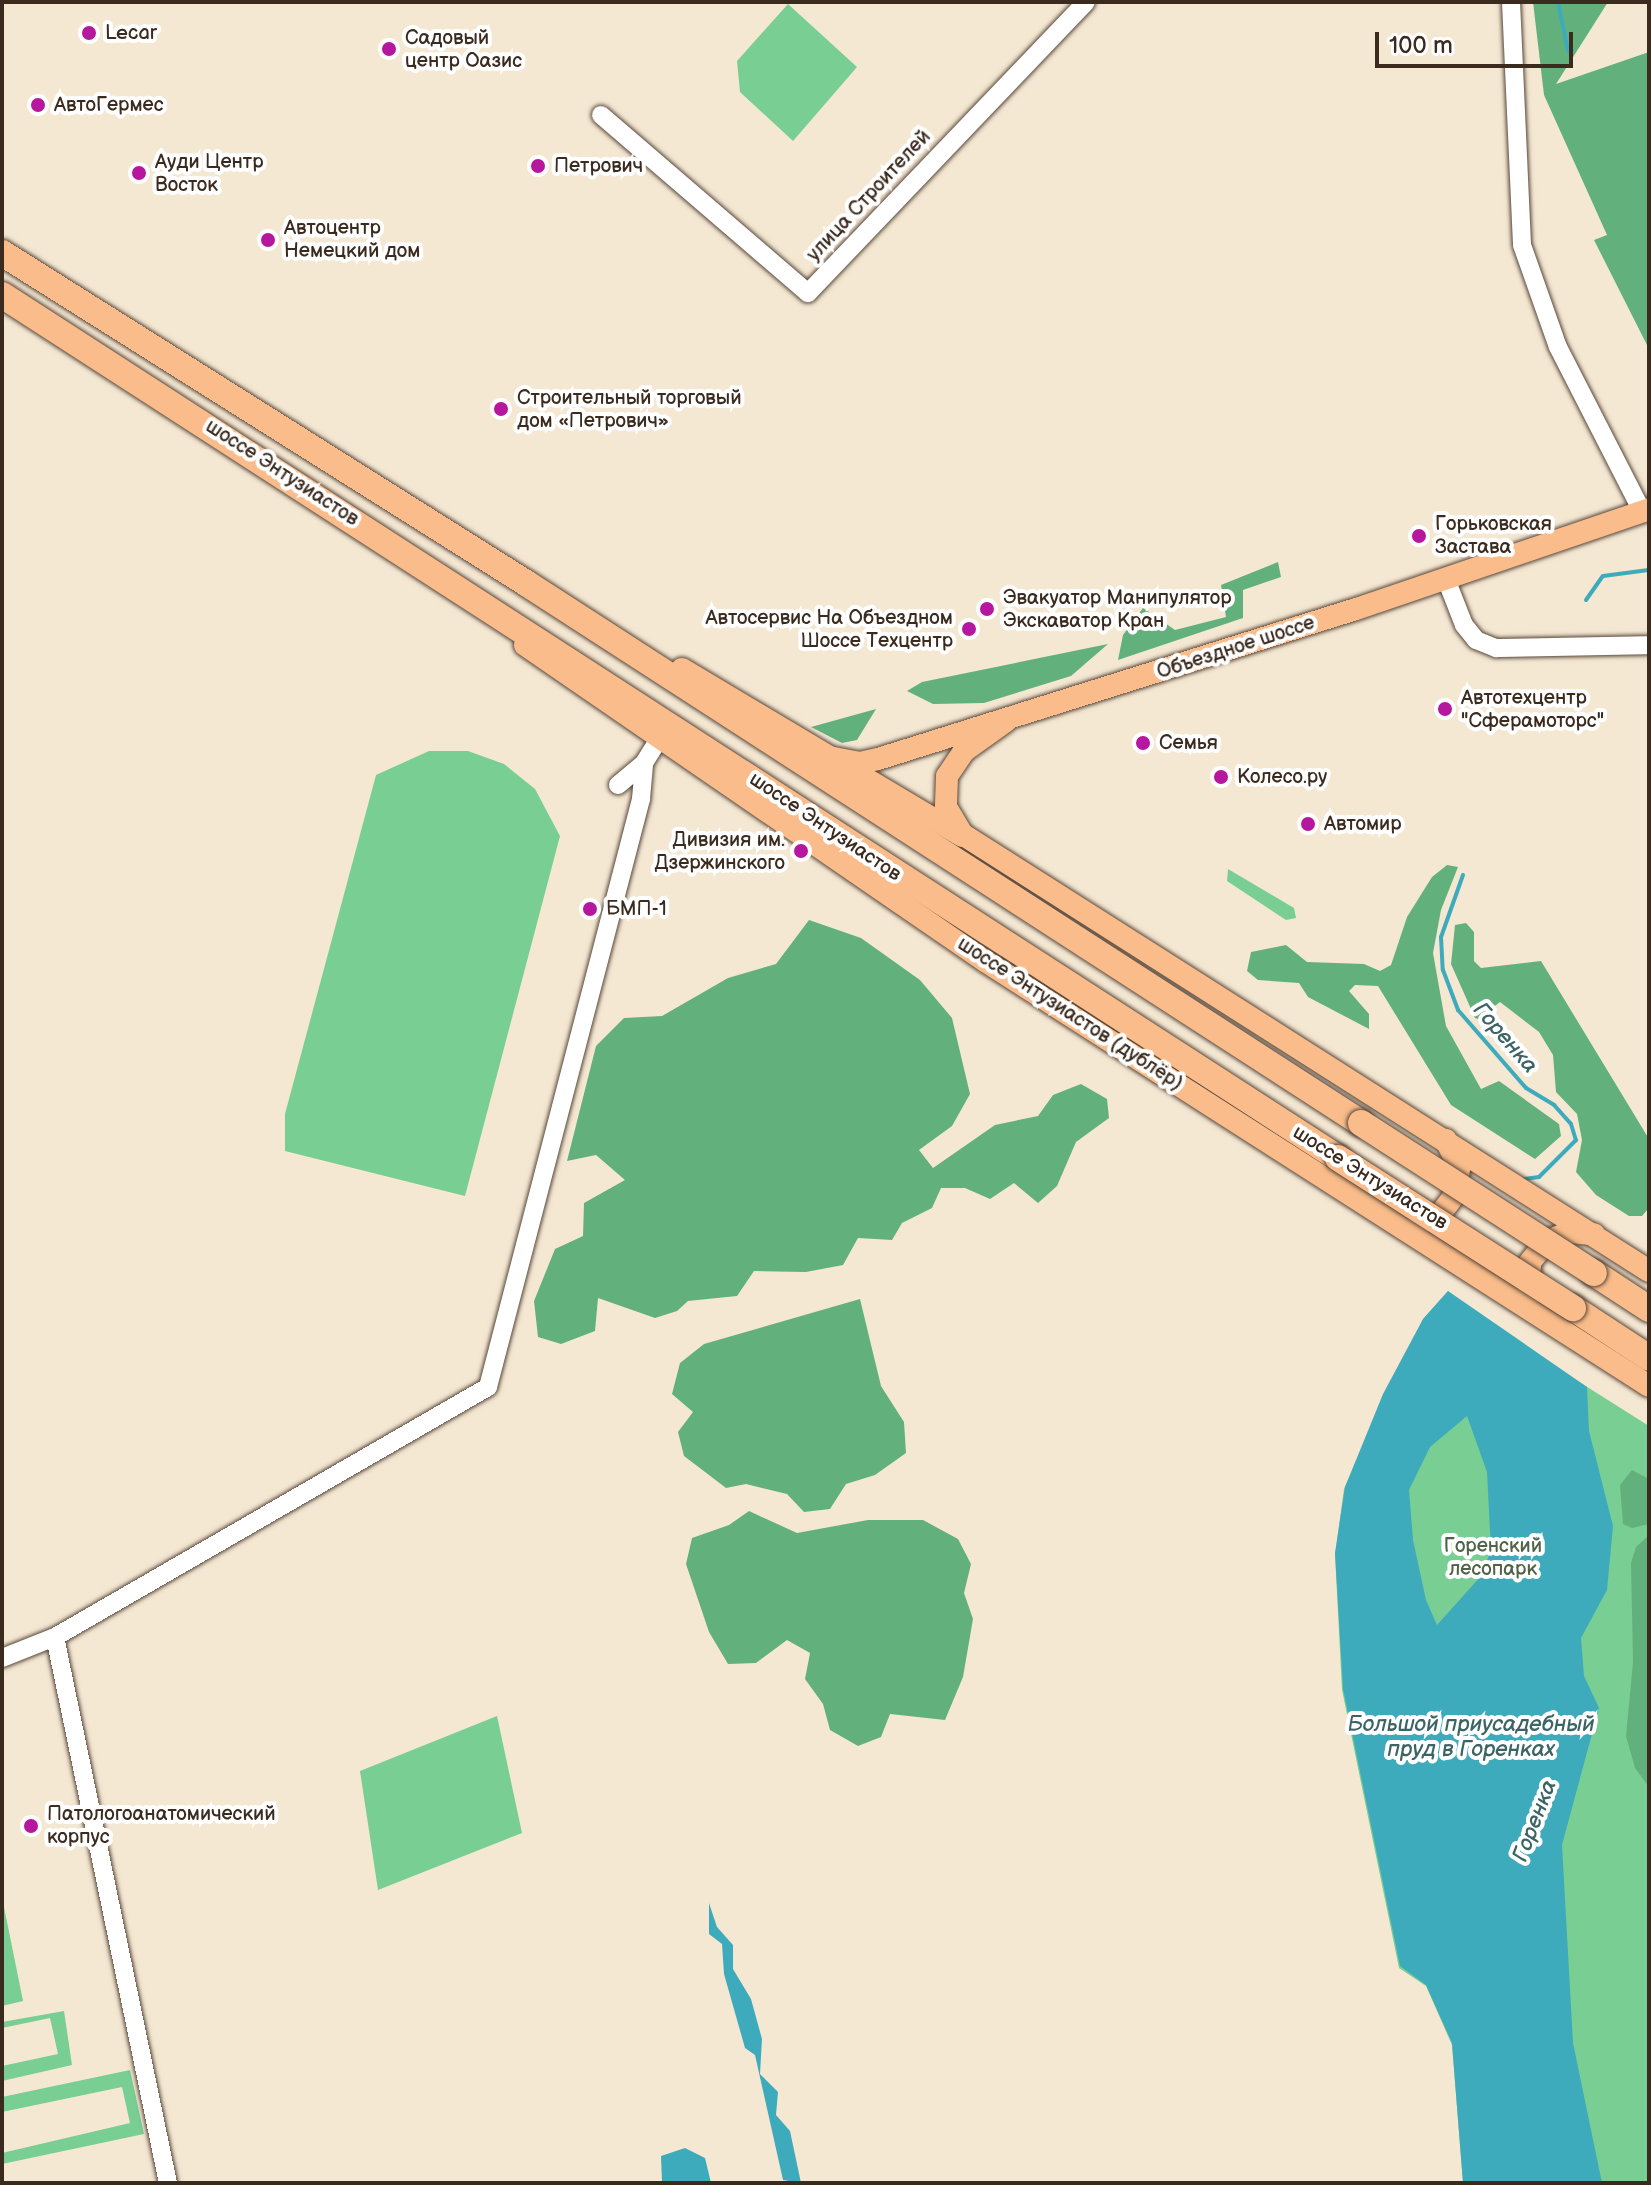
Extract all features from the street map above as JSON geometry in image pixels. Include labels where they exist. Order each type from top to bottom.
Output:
[{"type":"highway","name":"шоссе Энтузиастов","points":[[2,253],[526,583],[1649,1309]]},
{"type":"highway","name":"шоссе Энтузиастов","points":[[2,295],[507,620],[993,939],[1649,1358]]},
{"type":"main road","name":"Объездное шоссе","points":[[818,755],[868,762],[1006,721],[1446,579],[1646,510]]},
{"type":"main road","points":[[526,583],[658,654],[818,755],[970,840],[1091,913],[1649,1271]]},
{"type":"main road","name":"шоссе Энтузиастов (дублёр)","points":[[507,620],[524,643],[553,667],[985,961],[1649,1386]]},
{"type":"main road","points":[[970,840],[950,817],[947,776],[964,751],[1006,721]]},
{"type":"main road","points":[[1395,1223],[1426,1222],[1452,1201],[1459,1168],[1444,1138]]},
{"type":"main road","points":[[1542,1318],[1527,1286],[1534,1254],[1560,1234],[1595,1234]]},
{"type":"street","name":"улица Строителей","points":[[601,115],[808,293],[1086,2]]},
{"type":"street","points":[[1511,2],[1522,245],[1558,347],[1646,510]]},
{"type":"street","points":[[1446,579],[1464,625],[1476,640],[1496,648],[1649,645]]},
{"type":"street","points":[[618,785],[644,763],[659,739]]},
{"type":"street","points":[[2,1658],[55,1637],[488,1387],[641,799],[644,763]]},
{"type":"street","points":[[55,1637],[168,2183]]},
{"type":"green space","points":[[1533,2],[1608,2],[1556,84],[1649,52],[1649,349],[1594,240],[1607,235],[1544,95]]},
{"type":"green space","points":[[788,4],[857,67],[793,141],[740,92],[737,61]]},
{"type":"green space","points":[[1278,562],[1281,577],[1243,590],[1243,618],[1118,660],[1123,635],[1143,608],[1175,630],[1226,617],[1221,585]]},
{"type":"green space","points":[[1108,644],[1071,676],[984,703],[933,704],[907,691],[922,682]]},
{"type":"green space","points":[[876,709],[857,740],[842,743],[811,727]]},
{"type":"green space","points":[[429,751],[468,751],[504,764],[535,789],[560,836],[465,1196],[285,1151],[285,1114],[376,775]]},
{"type":"green space","points":[[1447,865],[1458,867],[1441,910],[1433,953],[1446,1026],[1481,1089],[1499,1081],[1559,1124],[1561,1136],[1535,1159],[1451,1105],[1378,986],[1355,985],[1349,991],[1369,1014],[1369,1029],[1308,997],[1299,983],[1258,980],[1247,971],[1251,952],[1286,945],[1307,962],[1364,964],[1380,971],[1391,965],[1407,917],[1432,877]]},
{"type":"green space","points":[[1228,869],[1294,908],[1296,918],[1286,920],[1227,881]]},
{"type":"green space","points":[[809,920],[861,938],[920,980],[952,1018],[970,1094],[952,1126],[919,1150],[933,1168],[995,1125],[1038,1116],[1053,1095],[1081,1084],[1107,1099],[1109,1118],[1076,1142],[1057,1186],[1038,1203],[1014,1183],[990,1199],[965,1188],[941,1188],[932,1208],[902,1223],[892,1240],[858,1238],[843,1265],[806,1272],[754,1271],[737,1296],[688,1301],[677,1311],[655,1318],[598,1298],[595,1331],[561,1344],[538,1337],[534,1301],[555,1249],[583,1236],[584,1203],[625,1180],[596,1155],[567,1161],[596,1046],[624,1018],[662,1016],[728,978],[776,964]]},
{"type":"green space","points":[[1466,923],[1474,932],[1474,961],[1481,968],[1541,961],[1649,1139],[1649,1208],[1642,1216],[1629,1216],[1596,1195],[1576,1172],[1582,1140],[1577,1114],[1556,1092],[1553,1055],[1539,1032],[1500,1002],[1491,1009],[1489,1023],[1475,1018],[1451,964],[1455,925]]},
{"type":"green space","name":"Большой приусадебный пруд в Горенках","points":[[1448,1291],[1508,1337],[1649,1426],[1649,2183],[1463,2183],[1452,2045],[1426,1986],[1399,1968],[1342,1690],[1335,1555],[1344,1489],[1384,1396],[1424,1318]]},
{"type":"green space","points":[[860,1299],[881,1386],[904,1422],[906,1453],[875,1475],[846,1484],[830,1509],[804,1512],[787,1494],[746,1484],[726,1488],[684,1456],[678,1432],[693,1412],[672,1394],[680,1363],[704,1344]]},
{"type":"green space","points":[[1632,1470],[1649,1479],[1649,1524],[1632,1528],[1623,1524],[1620,1485]]},
{"type":"green space","points":[[749,1511],[797,1533],[868,1520],[923,1520],[958,1539],[971,1564],[964,1593],[973,1619],[963,1677],[945,1720],[890,1714],[881,1737],[858,1746],[830,1730],[823,1704],[805,1679],[810,1653],[787,1640],[756,1663],[728,1664],[709,1632],[686,1564],[692,1538],[729,1525]]},
{"type":"green space","points":[[1649,1535],[1649,1787],[1635,1768],[1626,1736],[1633,1662],[1631,1563],[1636,1547]]},
{"type":"green space","points":[[497,1716],[522,1833],[378,1890],[360,1771]]},
{"type":"green space","points":[[2,1897],[23,2001],[2,2006]]},
{"type":"green space","points":[[64,2011],[72,2065],[2,2081],[2,2066],[58,2054],[50,2018],[2,2028],[2,2022]]},
{"type":"green space","points":[[130,2070],[144,2134],[2,2164],[2,2153],[130,2123],[122,2087],[2,2112],[2,2097]]},
{"type":"water","name":"Большой приусадебный пруд в Горенках","points":[[1448,1291],[1587,1387],[1589,1431],[1613,1526],[1607,1590],[1581,1638],[1584,1676],[1599,1708],[1562,1845],[1573,2043],[1602,2183],[1463,2183],[1452,2043],[1426,1985],[1400,1966],[1343,1689],[1335,1553],[1345,1487],[1383,1394],[1423,1319]],"holes":[[[1467,1416],[1487,1472],[1491,1550],[1481,1576],[1437,1625],[1426,1600],[1413,1540],[1409,1490],[1430,1447]]]},
{"type":"water","points":[[709,1903],[717,1927],[733,1945],[733,1969],[751,1999],[762,2039],[760,2074],[778,2092],[776,2115],[790,2131],[801,2183],[783,2180],[755,2055],[745,2048],[724,1974],[722,1944],[709,1934]]},
{"type":"water","points":[[685,2148],[705,2158],[711,2183],[662,2183],[661,2156]]},
{"type":"waterway","points":[[1558,2],[1568,51]]},
{"type":"waterway","name":"Горенка","points":[[1586,600],[1603,576],[1649,570]]},
{"type":"waterway","name":"Горенка","points":[[1463,875],[1441,937],[1443,970],[1458,1010],[1526,1088],[1554,1105],[1571,1124],[1576,1140],[1539,1177],[1524,1179]]},
{"type":"place","name":"Lecar","points":[[89,33]]},
{"type":"place","name":"Садовый центр Оазис","points":[[389,49]]},
{"type":"place","name":"АвтоГермес","points":[[38,105]]},
{"type":"place","name":"Петрович","points":[[538,166]]},
{"type":"place","name":"Ауди Центр Восток","points":[[139,173]]},
{"type":"place","name":"Автоцентр Немецкий дом","points":[[268,240]]},
{"type":"place","name":"Строительный торговый дом «Петрович»","points":[[501,409]]},
{"type":"place","name":"Горьковская Застава","points":[[1419,536]]},
{"type":"place","name":"Эвакуатор Манипулятор Экскаватор Кран","points":[[987,609]]},
{"type":"place","name":"Автосервис На Объездном Шоссе Техцентр","points":[[969,629]]},
{"type":"place","name":"Автотехцентр \"Сферамоторс\"","points":[[1445,709]]},
{"type":"place","name":"Семья","points":[[1143,743]]},
{"type":"place","name":"Колесо.ру","points":[[1221,777]]},
{"type":"place","name":"Автомир","points":[[1308,824]]},
{"type":"place","name":"Дивизия им. Дзержинского","points":[[801,851]]},
{"type":"place","name":"БМП-1","points":[[590,909]]},
{"type":"place","name":"Патологоанатомический корпус","points":[[31,1826]]},
{"type":"park label","name":"Горенский лесопарк","points":[[1493,1558]]}]
